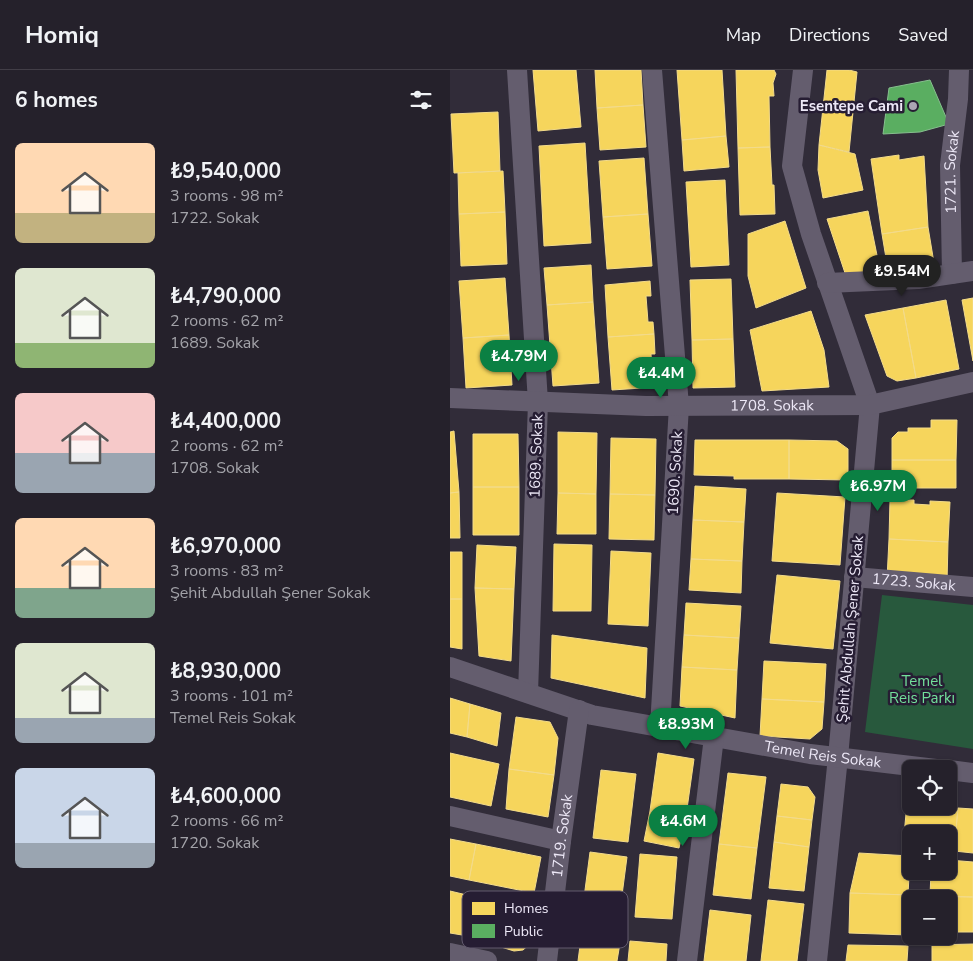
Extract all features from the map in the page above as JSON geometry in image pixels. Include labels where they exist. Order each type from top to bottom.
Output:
[{"type":"street","name":"1689. Sokak","points":[[517,70],[538,402],[528,694]]},
{"type":"street","name":"1690. Sokak","points":[[652,70],[679,406],[660,727]]},
{"type":"street","name":"Şehit Abdullah Şener Sokak","points":[[803,70],[792,166],[811,234],[870,406],[838,757],[817,961]]},
{"type":"street","name":"1721. Sokak","points":[[952,274],[950,165],[960,70]]},
{"type":"street","points":[[828,283],[918,278],[973,271]]},
{"type":"street","name":"1708. Sokak","points":[[450,398],[646,406],[870,406],[973,382]]},
{"type":"street","name":"1723. Sokak","points":[[854,577],[973,587]]},
{"type":"street","name":"Temel Reis Sokak","points":[[450,667],[592,715],[810,754],[902,765]]},
{"type":"street","name":"1719. Sokak","points":[[555,891],[579,710]]},
{"type":"street","points":[[687,961],[714,737]]},
{"type":"street","points":[[957,771],[973,773]]},
{"type":"street","points":[[450,816],[560,841]]},
{"type":"street","name":"1719. Sokak","points":[[547,961],[548,948]]},
{"type":"street","points":[[450,953],[487,961]]},
{"type":"green space","name":"Temel Reis Parkı","points":[[882,595],[973,605],[973,749],[865,732]]},
{"type":"building: Homes","points":[[533,70],[576,70],[581,127],[538,131]]},
{"type":"building: Homes","points":[[595,70],[641,70],[643,105],[597,108]]},
{"type":"building: Homes","points":[[677,70],[722,70],[726,136],[682,140]]},
{"type":"building: Homes","points":[[736,70],[774,70],[776,74],[773,83],[774,96],[769,96],[770,147],[738,148]]},
{"type":"building: Homes","points":[[827,70],[857,72],[849,152],[819,145]]},
{"type":"building: Homes","points":[[643,105],[646,147],[600,150],[597,108]]},
{"type":"building: Homes","points":[[498,112],[500,171],[454,173],[451,114]]},
{"type":"building: Homes","points":[[726,136],[729,167],[684,171],[682,140]]},
{"type":"building: Homes","points":[[585,143],[591,243],[544,246],[539,146]]},
{"type":"building: Homes","points":[[819,145],[855,154],[863,190],[823,198],[818,170]]},
{"type":"building: Homes","points":[[770,147],[775,214],[740,215],[738,148]]},
{"type":"building: Homes","points":[[899,155],[899,160],[924,156],[928,227],[882,234],[871,159]]},
{"type":"building: Homes","points":[[644,158],[648,214],[603,217],[599,161]]},
{"type":"building: Homes","points":[[503,171],[505,212],[459,214],[458,173]]},
{"type":"building: Homes","points":[[725,180],[729,265],[691,267],[686,182]]},
{"type":"building: Homes","points":[[868,211],[880,270],[846,276],[827,219]]},
{"type":"building: Homes","points":[[505,212],[507,264],[461,266],[459,214]]},
{"type":"building: Homes","points":[[648,214],[652,266],[607,269],[603,217]]},
{"type":"building: Homes","points":[[785,221],[806,288],[756,308],[748,276],[748,234]]},
{"type":"building: Homes","points":[[928,227],[934,263],[888,270],[882,234]]},
{"type":"building: Homes","points":[[591,265],[593,302],[547,305],[544,268]]},
{"type":"building: Homes","points":[[505,278],[509,335],[463,338],[459,281]]},
{"type":"building: Homes","points":[[731,279],[733,339],[692,340],[690,280]]},
{"type":"building: Homes","points":[[650,281],[651,296],[646,296],[648,322],[653,322],[654,334],[608,337],[605,285]]},
{"type":"building: Homes","points":[[973,298],[973,361],[962,300]]},
{"type":"building: Homes","points":[[946,300],[959,369],[916,378],[903,308]]},
{"type":"building: Homes","points":[[593,302],[599,383],[553,386],[547,305]]},
{"type":"building: Homes","points":[[903,308],[916,378],[897,381],[887,376],[865,315]]},
{"type":"building: Homes","points":[[811,311],[824,350],[829,387],[762,391],[750,330]]},
{"type":"building: Homes","points":[[654,334],[655,354],[651,354],[652,370],[656,370],[657,387],[612,390],[608,337]]},
{"type":"building: Homes","points":[[509,335],[512,385],[466,388],[463,338]]},
{"type":"building: Homes","points":[[733,339],[735,387],[693,388],[692,340]]},
{"type":"building: Homes","points":[[931,420],[957,420],[956,460],[892,460],[892,438],[898,432],[908,432],[908,428],[931,428]]},
{"type":"building: Homes","points":[[454,431],[459,492],[450,493],[450,432]]},
{"type":"building: Homes","points":[[558,432],[597,433],[596,494],[558,493]]},
{"type":"building: Homes","points":[[473,434],[518,434],[519,487],[473,487]]},
{"type":"building: Homes","points":[[611,438],[656,439],[655,495],[610,494]]},
{"type":"building: Homes","points":[[695,440],[789,440],[789,479],[734,479],[734,476],[694,475]]},
{"type":"building: Homes","points":[[789,440],[837,441],[848,449],[848,480],[789,479]]},
{"type":"building: Homes","points":[[892,460],[956,460],[956,488],[892,488]]},
{"type":"building: Homes","points":[[695,486],[746,489],[744,522],[693,520]]},
{"type":"building: Homes","points":[[473,487],[519,487],[519,535],[473,535]]},
{"type":"building: Homes","points":[[459,492],[460,538],[450,538],[450,493]]},
{"type":"building: Homes","points":[[558,493],[596,494],[596,534],[557,534]]},
{"type":"building: Homes","points":[[777,493],[845,497],[840,565],[772,561]]},
{"type":"building: Homes","points":[[610,494],[655,495],[654,540],[609,539]]},
{"type":"building: Homes","points":[[890,500],[914,500],[914,504],[930,505],[930,501],[950,502],[948,542],[889,539]]},
{"type":"building: Homes","points":[[693,520],[744,522],[742,561],[691,559]]},
{"type":"building: Homes","points":[[889,539],[948,542],[947,582],[887,579]]},
{"type":"building: Homes","points":[[554,544],[592,545],[591,611],[553,611]]},
{"type":"building: Homes","points":[[477,545],[516,547],[514,589],[475,588]]},
{"type":"building: Homes","points":[[611,551],[651,553],[648,626],[608,624]]},
{"type":"building: Homes","points":[[450,552],[462,552],[462,599],[450,599]]},
{"type":"building: Homes","points":[[691,559],[742,561],[741,593],[689,590]]},
{"type":"building: Homes","points":[[777,575],[840,581],[833,649],[770,643]]},
{"type":"building: Homes","points":[[475,588],[514,589],[511,661],[479,656]]},
{"type":"building: Homes","points":[[450,599],[462,599],[462,649],[450,647]]},
{"type":"building: Homes","points":[[686,603],[741,606],[739,638],[684,635]]},
{"type":"building: Homes","points":[[552,635],[647,648],[645,698],[551,678]]},
{"type":"building: Homes","points":[[684,635],[739,638],[737,670],[682,667]]},
{"type":"building: Homes","points":[[764,661],[826,664],[824,702],[762,699]]},
{"type":"building: Homes","points":[[682,667],[737,670],[735,718],[680,706]]},
{"type":"building: Homes","points":[[450,698],[470,704],[467,737],[450,733]]},
{"type":"building: Homes","points":[[762,699],[824,702],[822,729],[810,739],[760,736]]},
{"type":"building: Homes","points":[[470,704],[501,713],[497,746],[467,737]]},
{"type":"building: Homes","points":[[516,717],[550,722],[558,738],[554,775],[509,769]]},
{"type":"building: Homes","points":[[450,753],[499,764],[491,806],[450,797]]},
{"type":"building: Homes","points":[[658,753],[694,759],[686,816],[650,811]]},
{"type":"building: Homes","points":[[509,769],[554,775],[548,817],[506,809]]},
{"type":"building: Homes","points":[[601,770],[636,774],[628,842],[593,838]]},
{"type":"building: Homes","points":[[728,773],[766,777],[757,848],[719,844]]},
{"type":"building: Homes","points":[[781,784],[808,787],[815,797],[812,820],[777,816]]},
{"type":"building: Homes","points":[[958,808],[956,825],[905,825],[906,815],[957,815]]},
{"type":"building: Homes","points":[[958,808],[973,809],[973,853],[957,851]]},
{"type":"building: Homes","points":[[650,811],[686,816],[679,848],[644,841]]},
{"type":"building: Homes","points":[[777,816],[812,820],[809,847],[774,842]]},
{"type":"building: Homes","points":[[450,839],[476,844],[469,880],[450,876]]},
{"type":"building: Homes","points":[[774,842],[809,847],[804,891],[769,888]]},
{"type":"building: Homes","points":[[476,844],[541,857],[534,891],[524,891],[469,880]]},
{"type":"building: Homes","points":[[719,844],[757,848],[751,899],[713,895]]},
{"type":"building: Homes","points":[[590,852],[627,857],[623,891],[585,891]]},
{"type":"building: Homes","points":[[859,853],[902,856],[902,880],[909,880],[908,890],[902,890],[902,895],[850,893]]},
{"type":"building: Homes","points":[[640,854],[677,857],[672,919],[635,917]]},
{"type":"building: Homes","points":[[957,861],[973,862],[973,897],[957,897],[957,890],[930,890],[931,880],[957,880]]},
{"type":"building: Homes","points":[[450,891],[462,894],[462,935],[450,933]]},
{"type":"building: Homes","points":[[850,893],[902,895],[902,935],[849,933]]},
{"type":"building: Homes","points":[[957,897],[973,897],[973,932],[957,932]]},
{"type":"building: Homes","points":[[768,900],[804,904],[797,961],[761,961]]},
{"type":"building: Homes","points":[[710,910],[751,915],[746,961],[704,961]]},
{"type":"building: Homes","points":[[630,941],[667,944],[666,961],[628,961]]},
{"type":"building: Homes","points":[[973,944],[973,961],[932,961],[932,945]]},
{"type":"building: Homes","points":[[848,945],[908,946],[907,961],[846,961]]},
{"type":"building: Homes","points":[[504,948],[525,948],[523,950],[514,951]]},
{"type":"building: Homes","points":[[580,948],[619,948],[617,961],[578,961]]},
{"type":"building: Public","name":"Esentepe Cami","points":[[930,80],[949,124],[920,132],[883,134],[889,88]]},
{"type":"place","name":"Esentepe Cami","points":[[913,106]]}]
